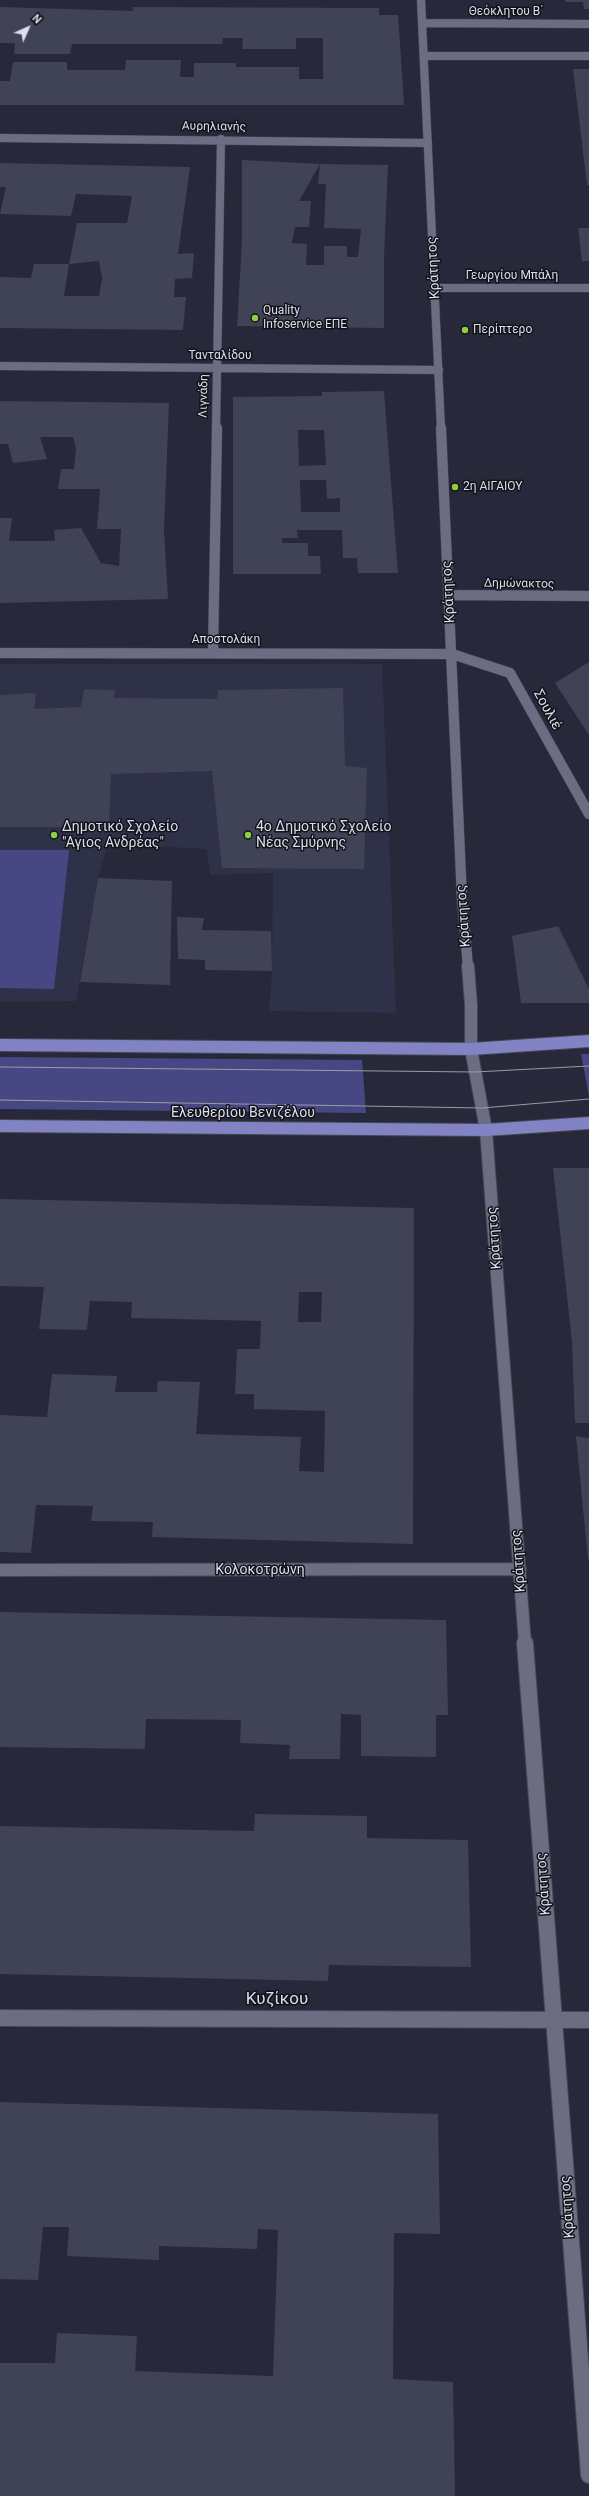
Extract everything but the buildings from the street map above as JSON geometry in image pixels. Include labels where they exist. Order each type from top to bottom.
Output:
[{"type":"main road","points":[[0,1045],[471,1048],[589,1041]]},
{"type":"main road","name":"Ελευθερίου Βενιζέλου","points":[[0,1126],[486,1130],[589,1123]]},
{"type":"street","name":"Κράτητος","points":[[422,0],[471,1048],[486,1130],[589,2475]]},
{"type":"street","name":"Θεόκλητου Β΄","points":[[423,23],[589,24]]},
{"type":"street","points":[[424,56],[589,56]]},
{"type":"street","name":"Αυρηλιανής","points":[[0,138],[221,139],[428,143]]},
{"type":"street","name":"Λιγνάδη","points":[[213,653],[221,139]]},
{"type":"street","name":"Γεωργίου Μπάλη","points":[[436,288],[589,288]]},
{"type":"street","name":"Τανταλίδου","points":[[0,366],[439,370]]},
{"type":"street","name":"Δημώνακτος","points":[[449,595],[589,596]]},
{"type":"street","name":"Αποστολάκη","points":[[0,653],[452,654]]},
{"type":"street","name":"Σουλιέ","points":[[452,654],[510,673],[589,814]]},
{"type":"street","name":"Κολοκοτρώνη","points":[[0,1570],[520,1569]]},
{"type":"street","name":"Κυζίκου","points":[[0,2018],[589,2020]]},
{"type":"shaded area","name":"4o Δημοτικό Σχολείο Νέας Σμύρνης","points":[[0,664],[382,664],[396,1013],[269,1011],[272,971],[273,873],[210,875],[207,849],[108,844],[98,878],[76,1001],[0,1002]]},
{"type":"shaded area","points":[[0,850],[69,850],[54,989],[0,988]]},
{"type":"shaded area","points":[[581,1054],[589,1054],[589,1096]]},
{"type":"shaded area","points":[[0,1057],[362,1060],[366,1113],[0,1109]]},
{"type":"tram line","points":[[0,1067],[475,1072],[589,1066]]},
{"type":"tram line","points":[[0,1100],[482,1108],[589,1099]]},
{"type":"place","name":"Quality Infoservice ΕΠΕ","points":[[255,318]]},
{"type":"place","name":"Περίπτερο","points":[[465,330]]},
{"type":"place","name":"2η ΑΙΓΑΙΟΥ","points":[[455,487]]},
{"type":"place","name":"Δημοτικό Σχολείο \"Αγιος Ανδρέας\"","points":[[54,835]]},
{"type":"place","name":"4o Δημοτικό Σχολείο Νέας Σμύρνης","points":[[248,835]]}]
